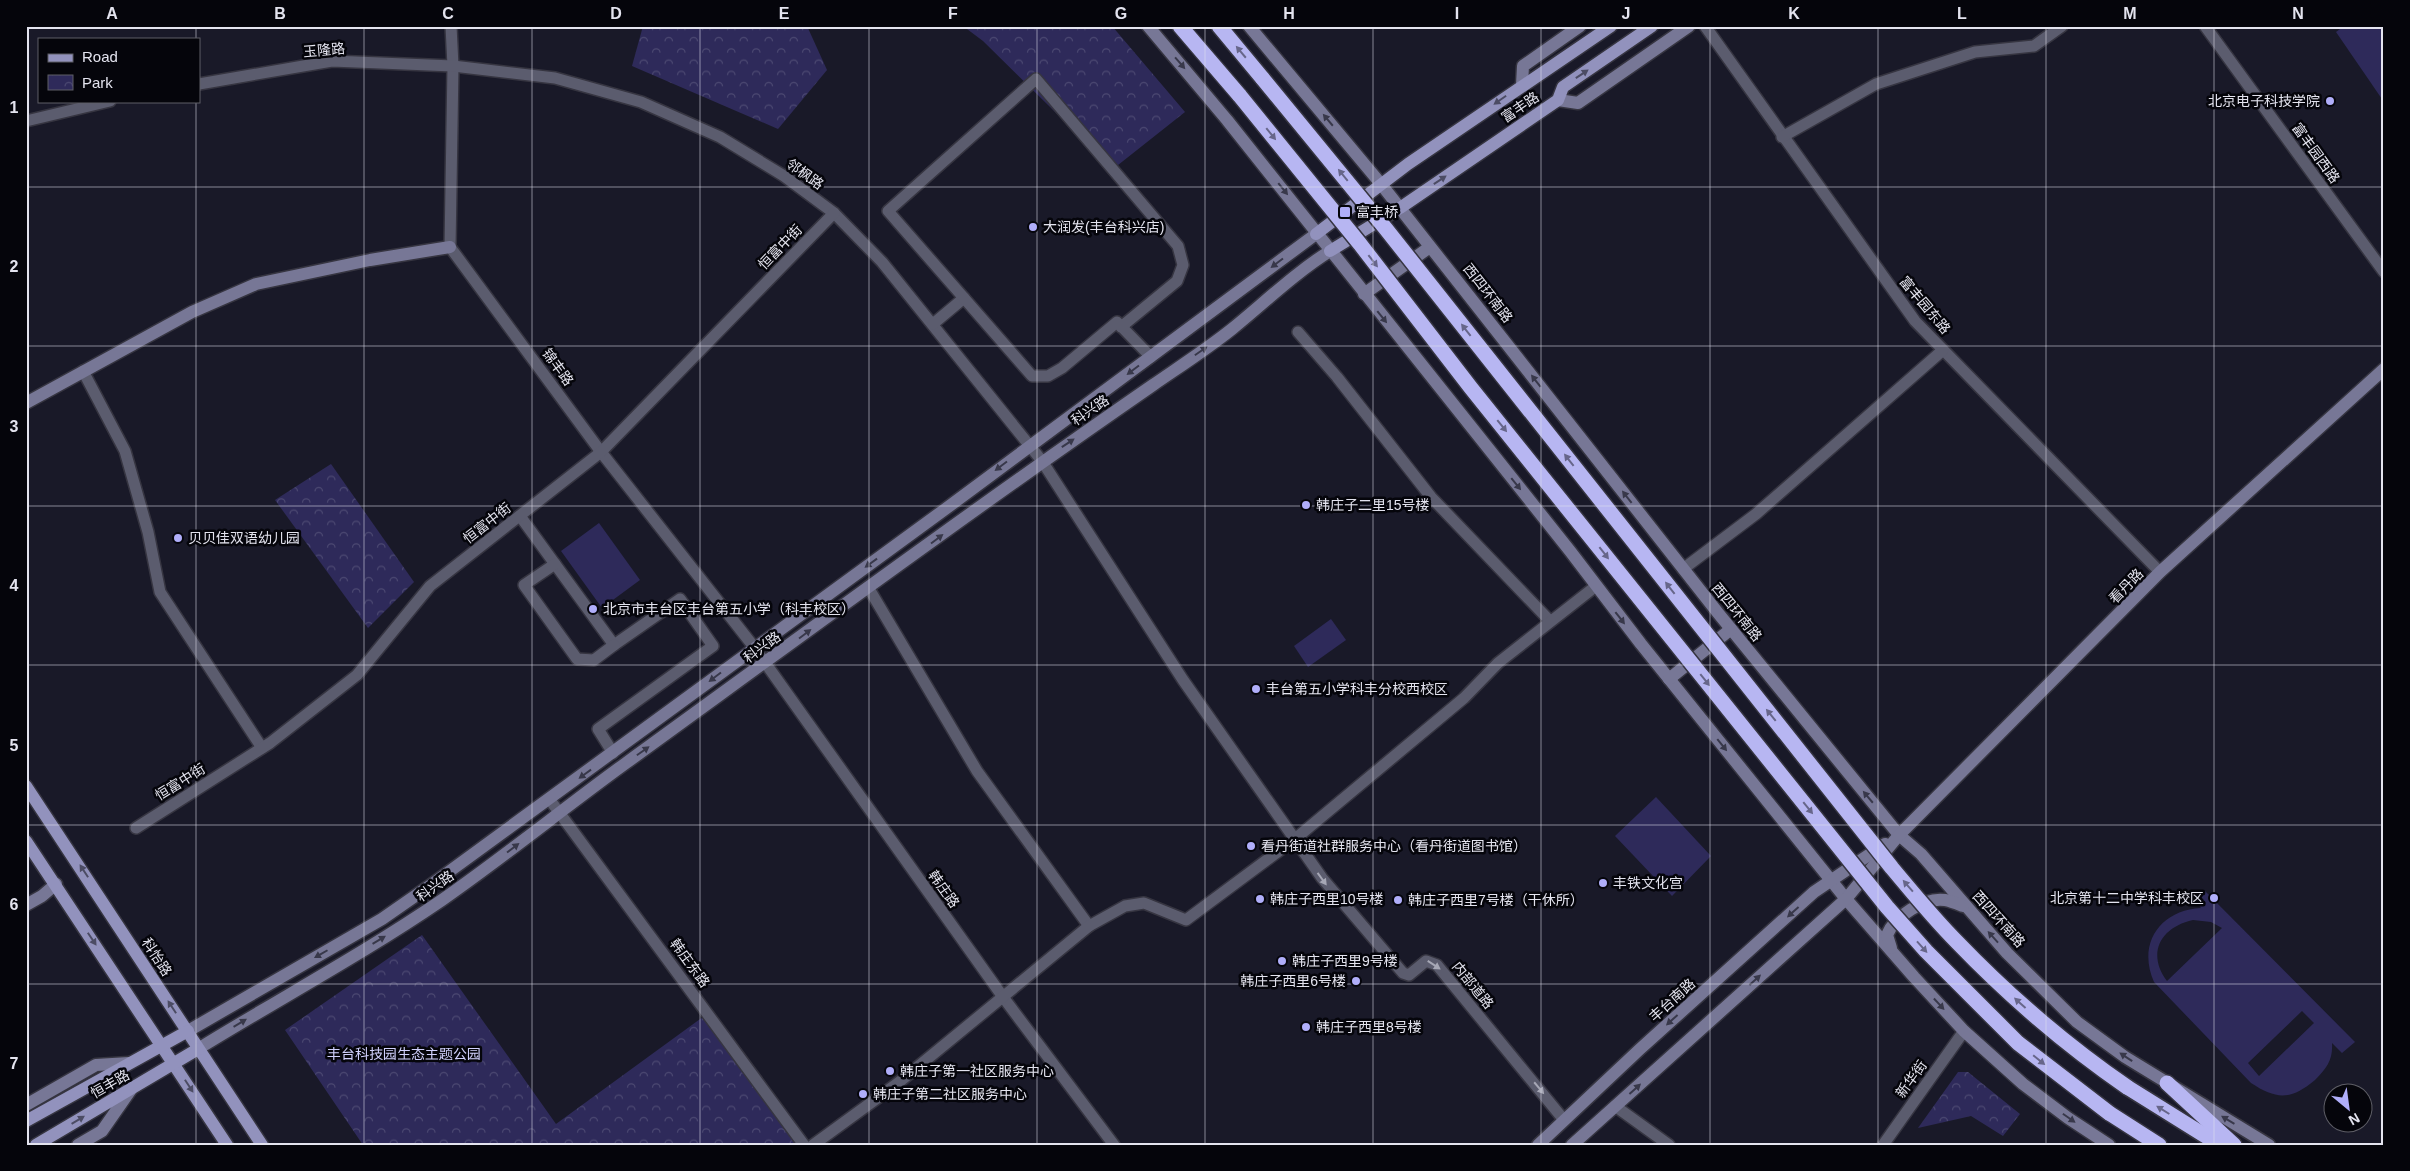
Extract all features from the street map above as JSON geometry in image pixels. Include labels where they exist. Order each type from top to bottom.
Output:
[{"type":"highway","points":[[1180,26],[1240,96],[1360,244],[1471,388],[1887,907],[1926,951],[2018,1043],[2109,1113],[2159,1145]]},
{"type":"highway","points":[[1219,26],[1386,229],[1892,868],[1956,942],[2022,1006],[2092,1064],[2127,1088],[2220,1145]]},
{"type":"highway","points":[[2168,1083],[2234,1145]]},
{"type":"main road","name":"富丰路","points":[[1316,234],[1381,184],[1522,85],[1536,79],[1611,26]]},
{"type":"main road","name":"富丰路","points":[[1330,251],[1400,208],[1558,100],[1563,87],[1652,26]]},
{"type":"main road","name":"科怡路","points":[[26,786],[262,1145]]},
{"type":"main road","points":[[26,841],[227,1145]]},
{"type":"main road","name":"恒丰路","points":[[26,1121],[188,1031]]},
{"type":"main road","name":"恒丰路","points":[[36,1145],[198,1048]]},
{"type":"street","points":[[26,403],[192,312],[256,284],[370,260],[450,247],[453,66],[451,26]]},
{"type":"street","points":[[1148,26],[1227,120],[1669,679],[1846,899],[1964,1031],[2023,1084],[2068,1118],[2109,1145]]},
{"type":"street","name":"西四环南路","points":[[1249,26],[1381,184],[1683,570],[1899,835],[1921,854],[1966,907],[2038,984],[2077,1022],[2125,1057],[2269,1145]]},
{"type":"street","points":[[1522,85],[1522,66],[1580,26]]},
{"type":"street","points":[[1558,100],[1578,103],[1688,26]]},
{"type":"street","name":"富丰园东路","points":[[1705,26],[1782,137],[1915,321],[2160,572]]},
{"type":"street","points":[[1782,137],[1876,84],[1975,52],[2034,46],[2062,26]]},
{"type":"street","name":"富丰园西路","points":[[2205,26],[2384,272]]},
{"type":"street","name":"玉隆路","points":[[200,84],[332,61],[453,66]]},
{"type":"street","name":"邻枫路","points":[[453,66],[555,78],[641,102],[720,137],[784,176],[834,213],[882,262],[1042,461],[1183,680],[1294,839]]},
{"type":"street","points":[[1036,80],[1178,246],[1183,265],[1177,281],[1062,368],[1048,376],[1032,376],[964,298],[888,211],[1036,80]]},
{"type":"street","points":[[26,122],[106,102]]},
{"type":"street","name":"恒富中街","points":[[136,828],[262,748],[357,675],[430,586],[601,452],[834,213]]},
{"type":"street","name":"科兴路","points":[[188,1031],[382,920],[550,800],[754,647],[944,510],[1028,445],[1151,357],[1316,234]]},
{"type":"street","name":"锦丰路","points":[[450,247],[601,452],[754,647]]},
{"type":"street","points":[[1364,294],[1430,247]]},
{"type":"street","name":"科兴路","points":[[198,1048],[400,928],[443,899],[1042,461],[1229,331],[1312,262],[1330,251]]},
{"type":"street","points":[[933,324],[964,298]]},
{"type":"street","points":[[1119,325],[1151,357]]},
{"type":"street","points":[[1298,332],[1337,376],[1432,497],[1550,621]]},
{"type":"street","points":[[1683,570],[1756,514],[1943,350]]},
{"type":"street","name":"看丹路","points":[[1899,835],[2160,572],[2384,369]]},
{"type":"street","points":[[83,371],[125,451],[148,532],[160,592],[262,748]]},
{"type":"street","points":[[520,516],[614,645]]},
{"type":"street","points":[[555,564],[524,585],[577,660],[594,660],[680,599],[714,646],[598,728],[613,753]]},
{"type":"street","points":[[813,1145],[898,1083],[1089,926],[1125,906],[1144,903],[1186,920],[1294,839],[1464,698],[1498,663],[1596,586]]},
{"type":"street","points":[[868,587],[977,771],[1089,926]]},
{"type":"street","points":[[1669,679],[1731,629]]},
{"type":"street","name":"韩庄路","points":[[754,647],[1003,997],[1114,1145]]},
{"type":"street","name":"韩庄东路","points":[[550,800],[804,1145]]},
{"type":"street","points":[[1572,1145],[1846,899],[1899,835]]},
{"type":"street","name":"丰台南路","points":[[1538,1145],[1814,892],[1899,835]]},
{"type":"street","name":"内部道路","points":[[1294,839],[1325,883],[1402,973],[1408,975],[1426,961],[1437,965],[1564,1120]]},
{"type":"street","points":[[26,905],[42,896],[56,884]]},
{"type":"street","points":[[1895,955],[1887,942],[1887,935],[1890,927],[1910,910],[1933,900],[1944,900],[1966,907]]},
{"type":"street","name":"新华街","points":[[1882,1145],[1964,1031]]},
{"type":"street","points":[[26,1105],[96,1065],[129,1063]]},
{"type":"street","points":[[78,1145],[102,1131],[132,1088]]},
{"type":"street","points":[[1615,1106],[1669,1145]]},
{"type":"street","points":[[216,1129],[223,1145]]},
{"type":"green space","points":[[643,26],[807,26],[827,70],[778,129],[632,66]]},
{"type":"green space","points":[[963,26],[1112,26],[1185,112],[1113,169],[983,41]]},
{"type":"green space","points":[[2344,26],[2384,26],[2384,102],[2336,32]]},
{"type":"green space","points":[[331,464],[414,582],[368,628],[275,500]]},
{"type":"green space","points":[[599,523],[640,580],[602,608],[561,551]]},
{"type":"green space","points":[[1331,619],[1346,640],[1308,667],[1294,646]]},
{"type":"green space","points":[[1656,797],[1711,856],[1672,896],[1615,836]]},
{"type":"green space","points":[[2205,891],[2355,1042],[2342,1053],[2332,1043],[2330,1059],[2326,1068],[2306,1087],[2291,1094],[2276,1095],[2260,1089],[2251,1083],[2154,982],[2149,968],[2148,955],[2151,942],[2164,922],[2174,915],[2187,910],[2201,908],[2194,900]],"holes":[[[2193,920],[2211,922],[2222,928],[2167,981],[2158,961],[2160,943],[2172,929],[2182,923]],[[2302,1011],[2314,1023],[2259,1076],[2248,1063]]]},
{"type":"green space","name":"丰台科技园生态主题公园","points":[[422,935],[556,1124],[707,1014],[799,1145],[363,1145],[285,1030]]},
{"type":"green space","points":[[1958,1072],[1968,1072],[2020,1114],[2003,1136],[1971,1116],[1918,1128]]},
{"type":"place","name":"北京电子科技学院","points":[[2330,101]]},
{"type":"place","name":"富丰桥","points":[[1345,212]]},
{"type":"place","name":"大润发(丰台科兴店)","points":[[1033,227]]},
{"type":"place","name":"韩庄子二里15号楼","points":[[1306,505]]},
{"type":"place","name":"贝贝佳双语幼儿园","points":[[178,538]]},
{"type":"place","name":"北京市丰台区丰台第五小学（科丰校区）","points":[[593,609]]},
{"type":"place","name":"丰台第五小学科丰分校西校区","points":[[1256,689]]},
{"type":"place","name":"看丹街道社群服务中心（看丹街道图书馆）","points":[[1251,846]]},
{"type":"place","name":"丰铁文化宫","points":[[1603,883]]},
{"type":"place","name":"北京第十二中学科丰校区","points":[[2214,898]]},
{"type":"place","name":"韩庄子西里10号楼","points":[[1260,899]]},
{"type":"place","name":"韩庄子西里7号楼（干休所）","points":[[1398,900]]},
{"type":"place","name":"韩庄子西里9号楼","points":[[1282,961]]},
{"type":"place","name":"韩庄子西里6号楼","points":[[1356,981]]},
{"type":"place","name":"韩庄子西里8号楼","points":[[1306,1027]]},
{"type":"place","name":"韩庄子第一社区服务中心","points":[[890,1071]]},
{"type":"place","name":"韩庄子第二社区服务中心","points":[[863,1094]]}]
